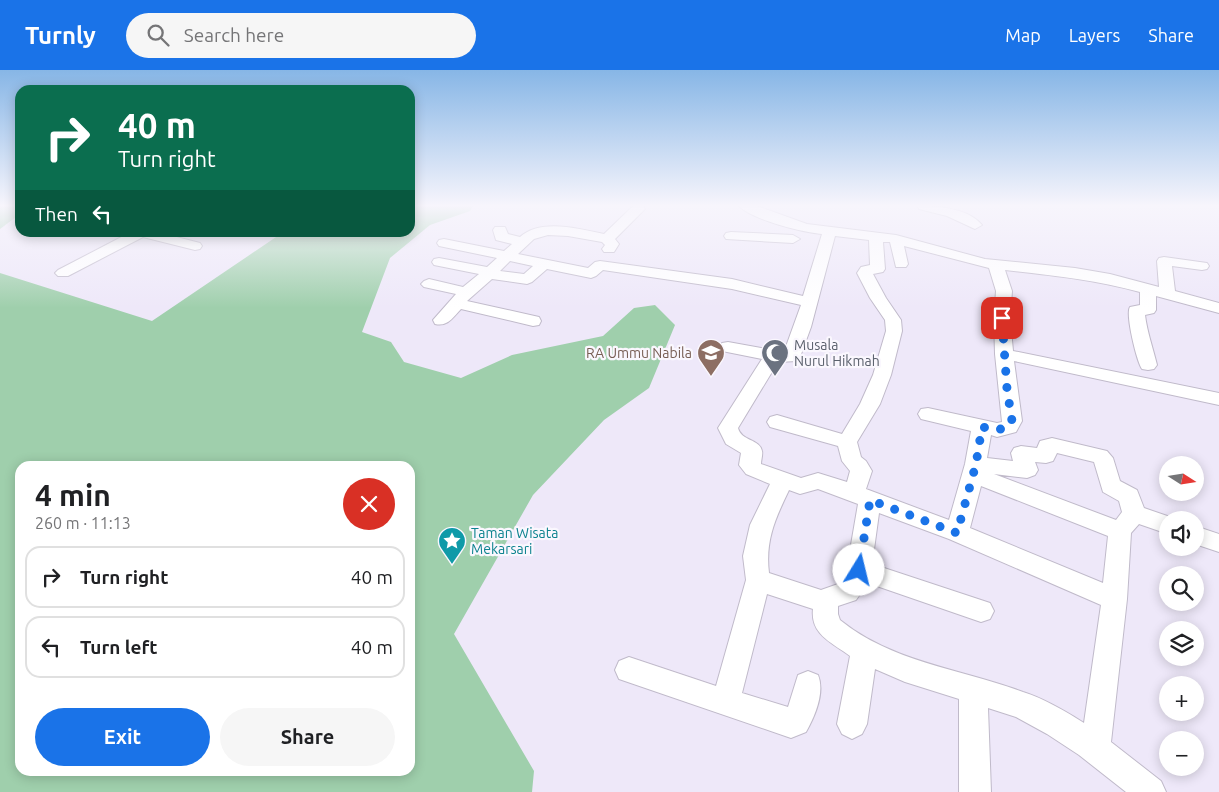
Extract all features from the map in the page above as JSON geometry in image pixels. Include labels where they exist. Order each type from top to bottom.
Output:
[{"type":"street","points":[[63,273],[129,240]]},
{"type":"street","points":[[169,240],[195,246]]},
{"type":"street","points":[[512,240],[522,242]]},
{"type":"street","points":[[441,320],[462,297],[525,240]]},
{"type":"street","points":[[593,271],[612,244],[608,240]]},
{"type":"street","points":[[759,240],[792,244],[795,240]]},
{"type":"street","points":[[728,347],[772,357],[791,357],[827,240]]},
{"type":"street","points":[[876,240],[878,270],[866,270],[866,273],[878,298],[893,320],[894,331],[882,375],[870,404],[847,442],[852,461],[859,466],[861,471],[862,496],[859,570],[854,584],[847,592],[828,600],[826,603],[826,618],[832,632],[860,647],[864,652],[905,669],[1022,705],[1040,714],[1096,746],[1150,792]]},
{"type":"street","points":[[901,264],[896,240],[966,260],[1075,273],[1148,289],[1219,308]]},
{"type":"street","points":[[444,243],[544,264],[593,271],[732,284],[808,302]]},
{"type":"street","points":[[1167,294],[1164,261],[1202,266]]},
{"type":"street","points":[[439,262],[527,279],[544,264]]},
{"type":"street","points":[[928,414],[997,430],[1008,427],[1012,421],[1004,354],[1002,318],[1004,291],[996,265]]},
{"type":"street","points":[[429,284],[533,321]]},
{"type":"street","points":[[1148,289],[1148,310],[1136,310],[1138,329],[1144,344],[1148,364]]},
{"type":"street","points":[[1004,354],[1219,399]]},
{"type":"street","points":[[772,357],[728,428],[728,434],[734,441],[752,450],[750,465],[752,469],[802,486],[820,481],[862,496],[957,533],[1114,599]]},
{"type":"street","points":[[777,422],[847,442]]},
{"type":"street","points":[[957,533],[975,469],[982,427]]},
{"type":"street","points":[[1041,500],[1034,479],[1027,470],[1021,453],[1046,456],[1049,445],[1100,456],[1104,460],[1110,486],[1128,495],[1127,522],[1114,599],[1106,678],[1096,746]]},
{"type":"street","points":[[975,469],[1027,470]]},
{"type":"street","points":[[975,469],[1041,500],[1127,522],[1159,524]]},
{"type":"street","points":[[726,701],[758,580],[754,556],[757,539],[768,508],[783,480]]},
{"type":"street","points":[[1204,538],[1219,543]]},
{"type":"street","points":[[859,570],[981,611]]},
{"type":"street","points":[[758,580],[826,603]]},
{"type":"street","points":[[852,724],[864,652]]},
{"type":"street","points":[[630,670],[791,723],[796,722],[800,714],[808,684]]},
{"type":"street","points":[[974,690],[975,792]]},
{"type":"green space","name":"Taman Wisata Mekarsari","points":[[272,240],[412,240],[390,258],[362,332],[391,342],[404,362],[461,378],[512,355],[603,336],[634,308],[655,305],[675,325],[649,388],[604,420],[533,495],[454,634],[534,771],[532,792],[0,792],[0,273],[152,321]]},
{"type":"place","name":"RA Ummu Nabila","points":[[711,377]]},
{"type":"place","name":"Musala Nurul Hikmah","points":[[775,377]]},
{"type":"place","name":"Taman Wisata Mekarsari","points":[[452,565]]},
{"type":"route","points":[[859,570],[870,500],[957,533],[976,464],[982,427],[997,430],[1003,429],[1008,427],[1012,421],[1007,389],[1002,318]]}]
